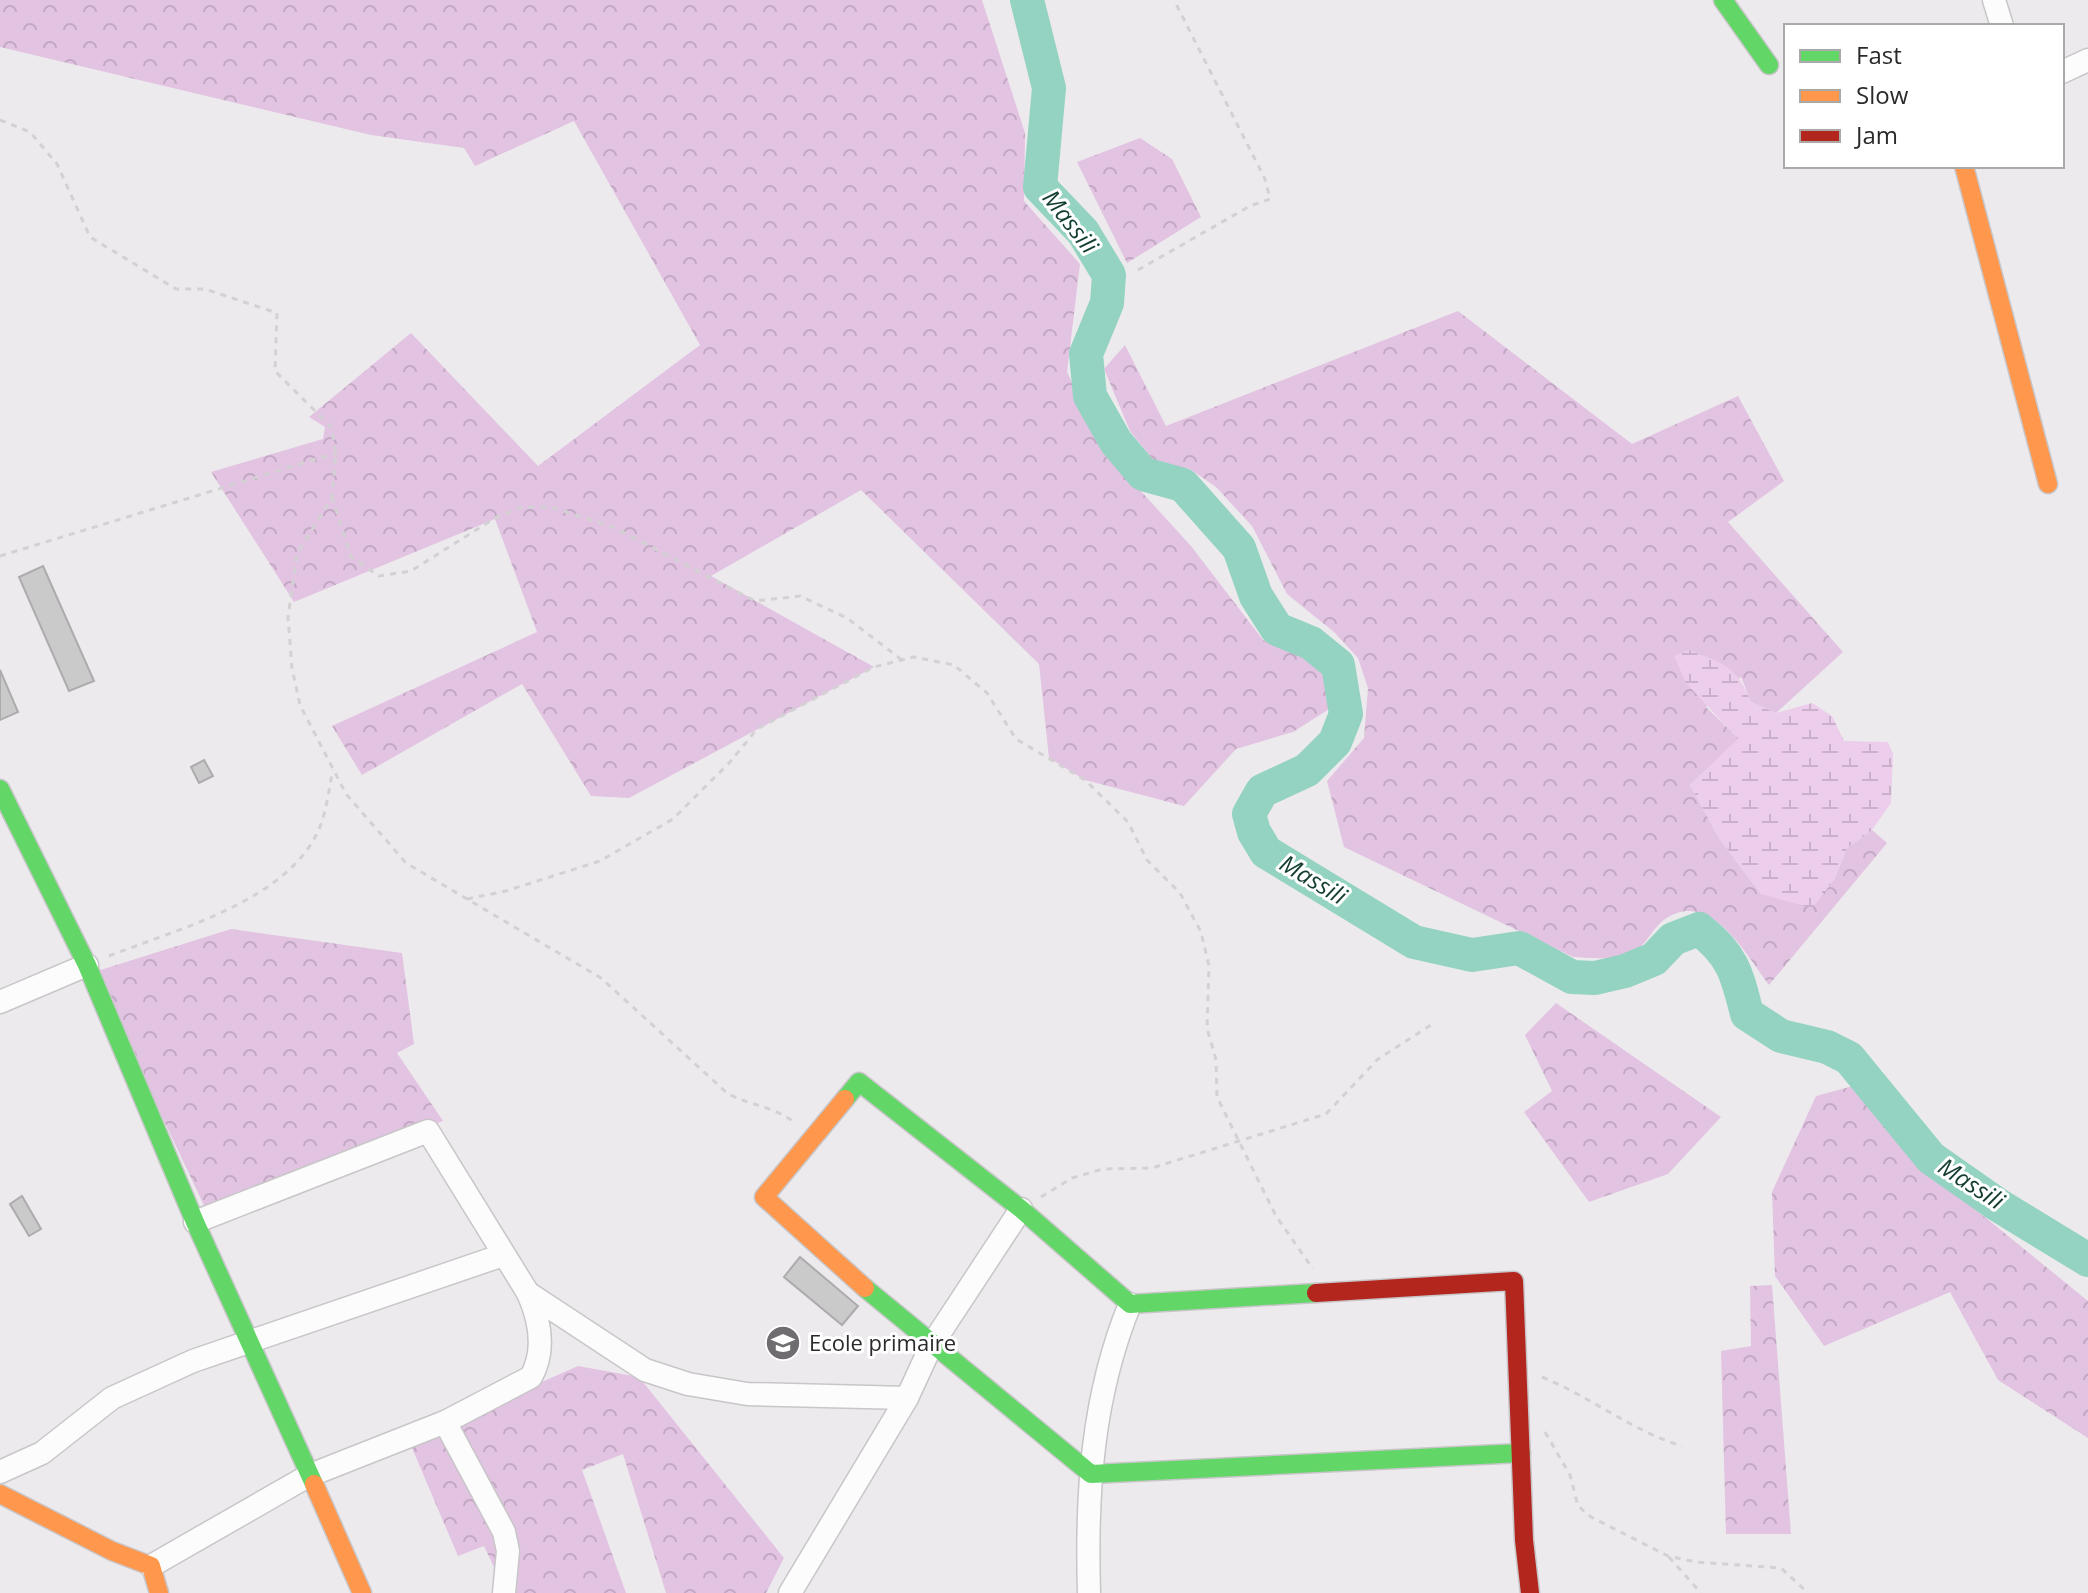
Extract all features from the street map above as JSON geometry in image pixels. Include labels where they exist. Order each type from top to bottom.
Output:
[{"type":"street","points":[[1723,0],[1769,65]]},
{"type":"street","points":[[1994,0],[2001,24]]},
{"type":"street","points":[[2064,71],[2088,60]]},
{"type":"street","points":[[1965,168],[2048,484]]},
{"type":"street","points":[[0,789],[87,965],[195,1222],[251,1340],[308,1476],[362,1593]]},
{"type":"street","points":[[0,1002],[87,965]]},
{"type":"street","points":[[1521,1453],[1091,1474],[931,1346],[764,1197],[859,1082],[1021,1209],[1130,1304],[1514,1281],[1530,1593]]},
{"type":"street","points":[[0,1494],[34,1507],[117,1555],[151,1566],[308,1476],[445,1422],[531,1377],[540,1355],[536,1312],[528,1293],[428,1131],[195,1222]]},
{"type":"street","points":[[790,1593],[907,1398],[931,1346],[1021,1209]]},
{"type":"street","points":[[0,1472],[51,1448],[112,1398],[193,1361],[503,1255]]},
{"type":"street","points":[[528,1293],[645,1370],[688,1384],[747,1394],[907,1398]]},
{"type":"street","points":[[1089,1593],[1087,1518],[1098,1411],[1114,1345],[1130,1304]]},
{"type":"street","points":[[445,1422],[504,1532],[508,1572],[504,1593]]},
{"type":"street","points":[[151,1566],[159,1593]]},
{"type":"path","points":[[1138,270],[1250,206],[1270,199],[1265,179],[1174,0]]},
{"type":"path","points":[[0,120],[30,132],[57,164],[90,237],[176,289],[205,289],[277,313],[275,371],[331,427],[336,453],[332,497],[351,557],[379,576],[411,571],[495,518],[522,507],[551,507],[613,527],[755,601],[800,596],[847,618],[902,660]]},
{"type":"path","points":[[0,556],[336,453]]},
{"type":"path","points":[[332,497],[297,554],[288,617],[292,668],[300,705],[346,794],[406,863],[601,978],[727,1093],[743,1102],[774,1110],[811,1137]]},
{"type":"path","points":[[467,899],[506,891],[600,861],[673,819],[730,762],[757,729],[874,667],[914,657],[954,665],[987,693],[1016,739],[1085,780],[1128,822],[1147,860],[1180,893],[1201,932],[1209,966],[1207,1028],[1216,1060],[1217,1097],[1276,1216],[1329,1292]]},
{"type":"path","points":[[87,965],[258,895],[307,849],[321,825],[333,770]]},
{"type":"path","points":[[1021,1209],[1072,1178],[1103,1169],[1152,1168],[1326,1114],[1378,1059],[1431,1025]]},
{"type":"path","points":[[1517,1367],[1581,1393],[1653,1438],[1682,1446]]},
{"type":"path","points":[[1518,1402],[1554,1441],[1570,1475],[1578,1506],[1622,1535],[1668,1556],[1696,1562],[1781,1568],[1808,1593]]},
{"type":"path","points":[[1668,1556],[1701,1593]]},
{"type":"green space","points":[[0,0],[982,0],[1025,133],[1024,201],[1080,264],[1067,372],[1107,454],[1191,546],[1263,640],[1319,665],[1334,706],[1293,732],[1236,749],[1184,806],[1085,780],[1049,758],[1039,664],[861,490],[711,576],[874,667],[629,798],[591,796],[522,684],[362,775],[332,726],[537,632],[495,519],[294,602],[211,472],[323,439],[325,427],[309,417],[411,333],[538,466],[700,345],[574,121],[475,166],[464,148],[371,135],[0,47]]},
{"type":"green space","points":[[1140,138],[1172,159],[1201,217],[1127,263],[1077,162]]},
{"type":"green space","points":[[1458,311],[1632,444],[1738,396],[1784,481],[1728,522],[1843,652],[1776,713],[1751,702],[1741,677],[1706,707],[1739,739],[1690,785],[1719,838],[1761,894],[1834,880],[1847,848],[1872,830],[1887,843],[1769,985],[1726,929],[1712,918],[1697,912],[1682,912],[1665,919],[1639,948],[1628,954],[1605,958],[1573,957],[1344,847],[1327,781],[1364,738],[1368,688],[1358,658],[1334,632],[1287,594],[1252,526],[1216,487],[1190,469],[1157,465],[1130,431],[1104,369],[1125,345],[1166,426]]},
{"type":"green space","points":[[1689,650],[1728,667],[1740,680],[1751,702],[1776,713],[1812,703],[1832,716],[1844,741],[1888,742],[1893,754],[1891,803],[1872,830],[1847,848],[1834,880],[1812,908],[1761,894],[1719,838],[1690,785],[1738,739],[1686,683],[1674,656]]},
{"type":"green space","points":[[231,929],[402,953],[414,1044],[397,1053],[443,1121],[207,1212],[94,972]]},
{"type":"green space","points":[[1556,1003],[1721,1117],[1668,1174],[1589,1202],[1524,1112],[1552,1091],[1525,1035]]},
{"type":"green space","points":[[1857,1085],[1922,1166],[2088,1301],[2088,1438],[1998,1380],[1950,1292],[1824,1346],[1775,1276],[1772,1192],[1816,1096]]},
{"type":"green space","points":[[1772,1285],[1791,1534],[1726,1534],[1721,1351],[1751,1346],[1750,1286]]},
{"type":"green space","points":[[578,1366],[639,1377],[784,1558],[766,1593],[666,1593],[623,1454],[582,1470],[626,1593],[506,1593],[484,1546],[458,1556],[409,1441]]},
{"type":"building","points":[[43,566],[94,681],[69,691],[19,577]]},
{"type":"building","points":[[0,670],[18,712],[0,720]]},
{"type":"building","points":[[204,760],[213,776],[199,783],[191,767]]},
{"type":"building","points":[[22,1196],[41,1229],[29,1236],[10,1204]]},
{"type":"building","points":[[800,1257],[858,1306],[842,1325],[784,1277]]},
{"type":"waterway","name":"Massili","points":[[1027,0],[1049,88],[1040,187],[1083,232],[1109,275],[1107,303],[1086,354],[1090,396],[1116,442],[1143,474],[1183,485],[1239,548],[1256,596],[1277,629],[1311,643],[1338,665],[1346,714],[1335,742],[1307,770],[1262,791],[1249,814],[1254,832],[1266,852],[1414,942],[1472,955],[1519,948],[1572,977],[1595,978],[1625,971],[1654,959],[1673,939],[1699,929],[1732,966],[1747,1014],[1781,1036],[1827,1047],[1849,1058],[1931,1158],[1998,1205],[2088,1260]]},
{"type":"traffic: fast","points":[[1723,0],[1769,65]]},
{"type":"traffic: fast","points":[[0,789],[87,965],[195,1222],[314,1484]]},
{"type":"traffic: fast","points":[[845,1099],[859,1082],[1021,1209],[1130,1304],[1316,1293]]},
{"type":"traffic: fast","points":[[865,1288],[1091,1474],[1521,1453]]},
{"type":"traffic: slow","points":[[1965,168],[2048,484]]},
{"type":"traffic: slow","points":[[845,1099],[764,1197],[865,1288]]},
{"type":"traffic: slow","points":[[314,1484],[362,1593]]},
{"type":"traffic: slow","points":[[0,1494],[112,1551],[151,1566],[159,1593]]},
{"type":"traffic: jam","points":[[1316,1293],[1514,1281],[1524,1540],[1530,1593]]},
{"type":"place","name":"Ecole primaire","points":[[783,1343]]}]
